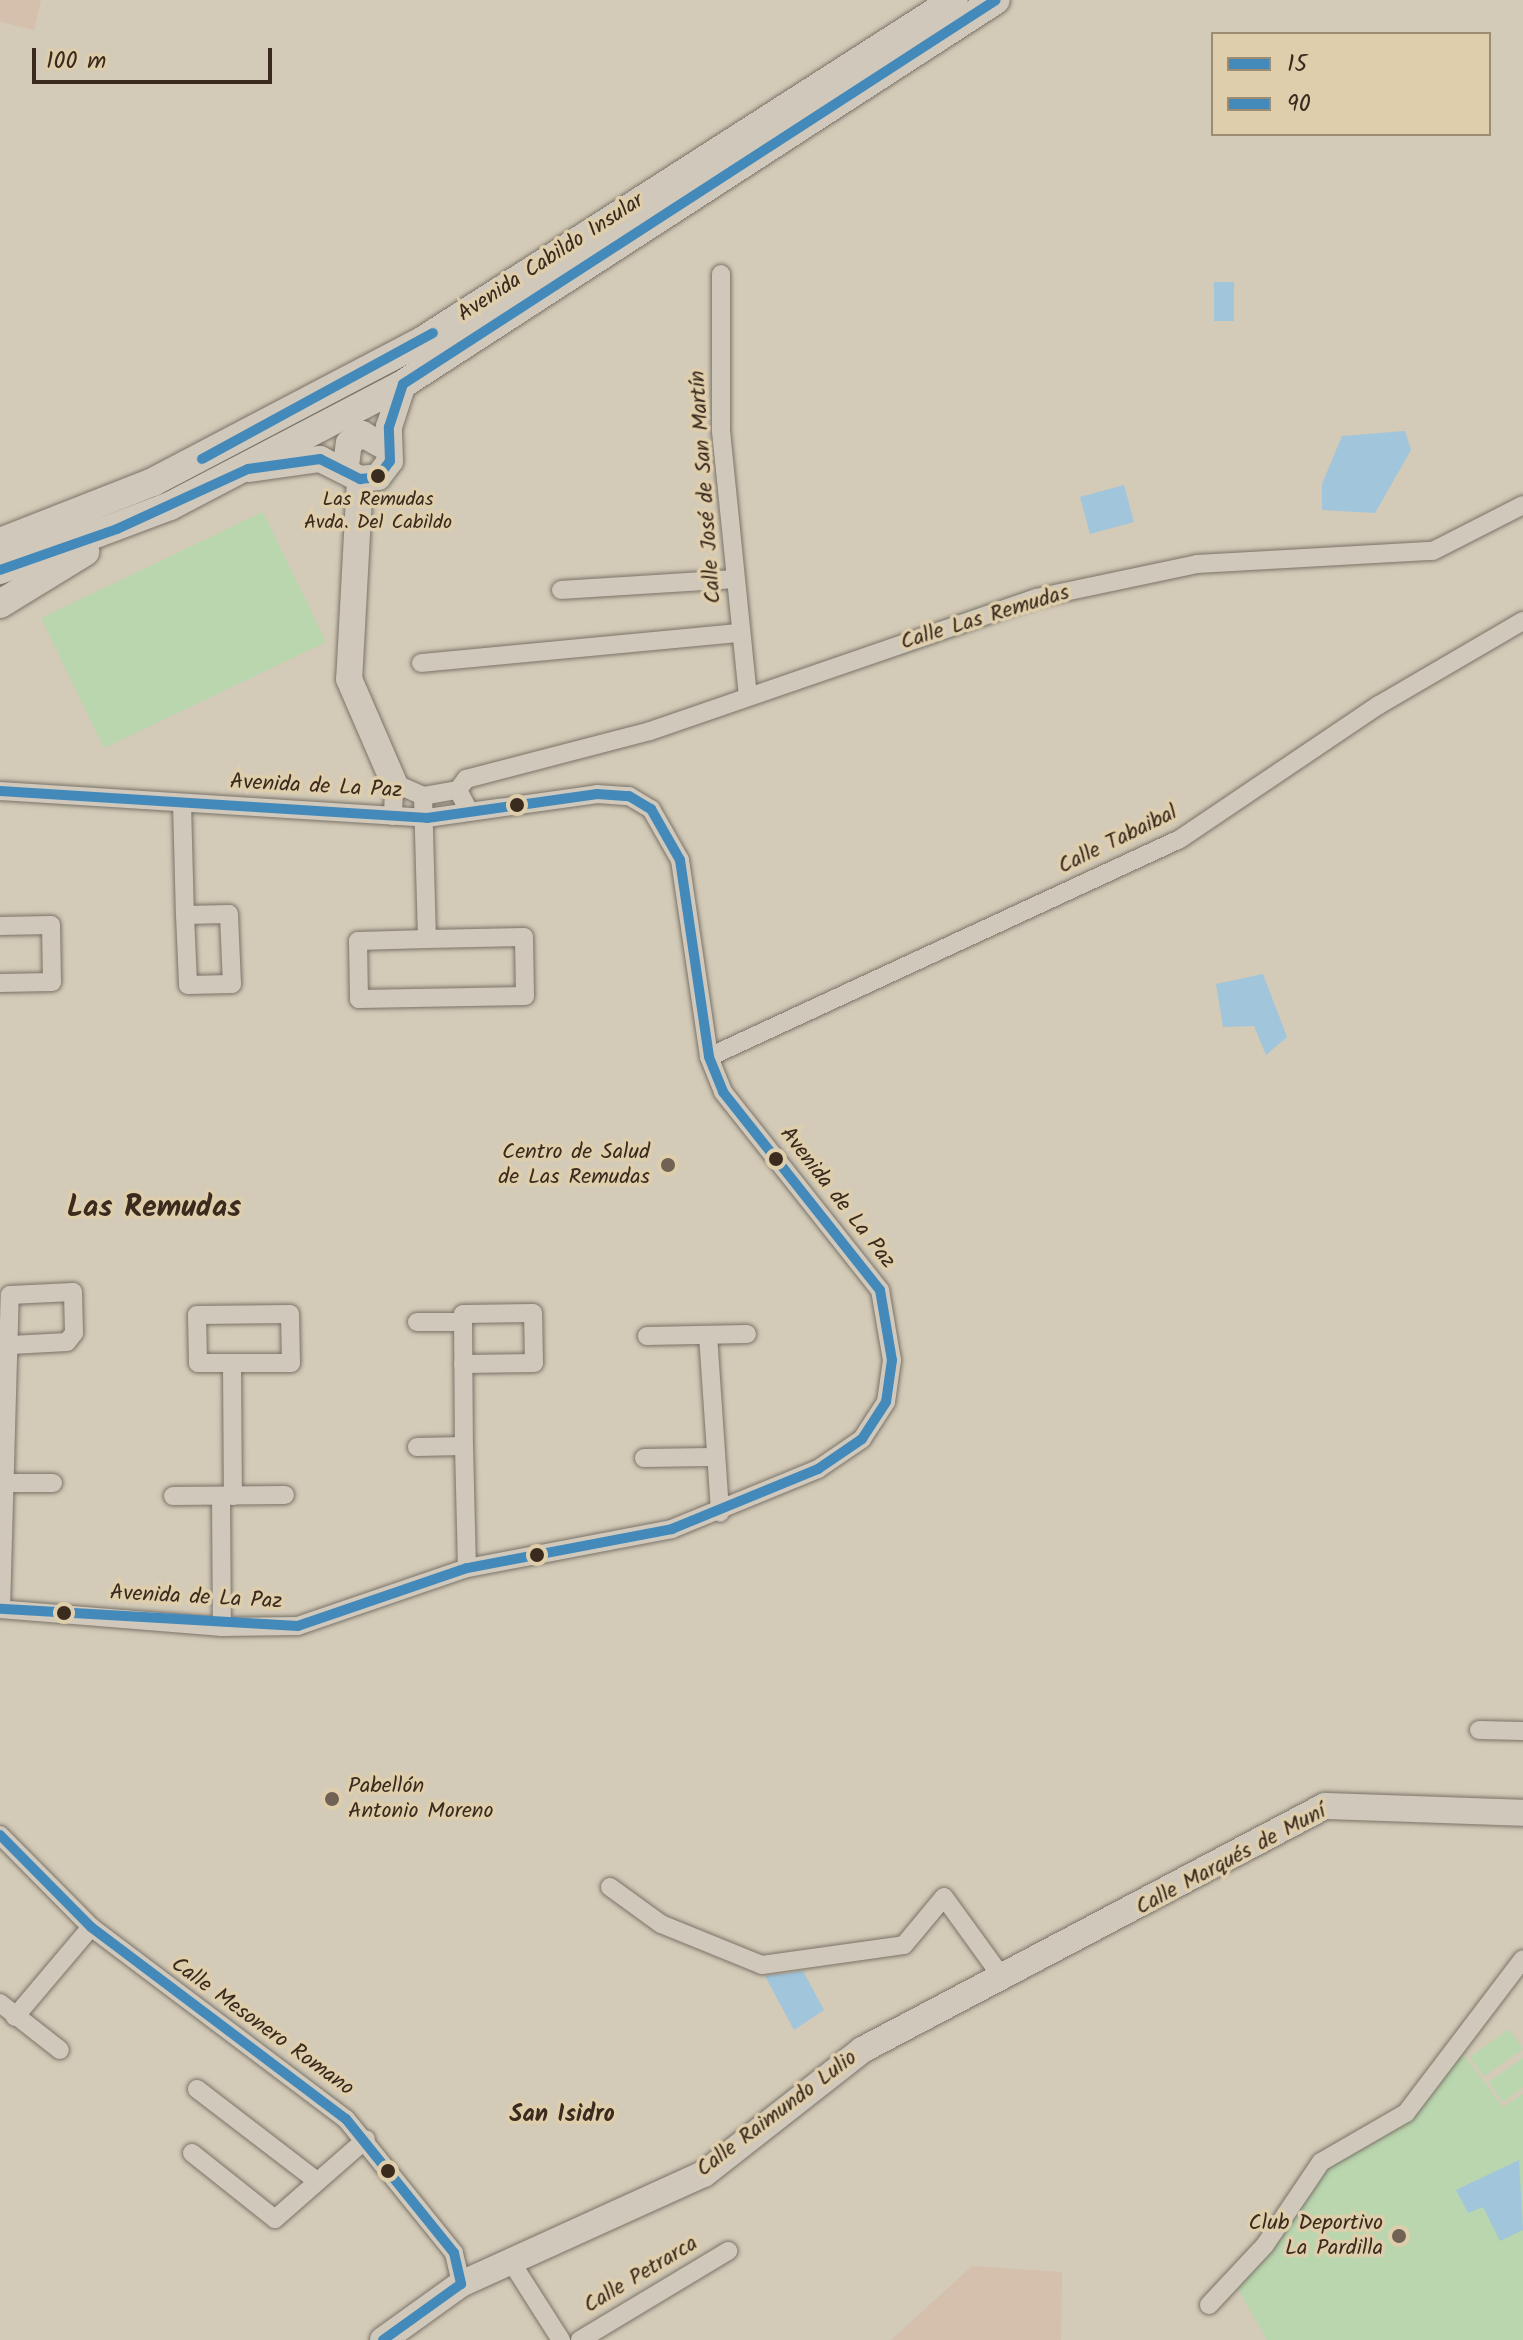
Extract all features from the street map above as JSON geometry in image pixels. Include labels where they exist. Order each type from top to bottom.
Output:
[{"type":"main road","name":"Avenida Cabildo Insular","points":[[0,542],[76,515],[251,435],[425,339],[954,0]]},
{"type":"main road","name":"Avenida Cabildo Insular","points":[[0,570],[117,529],[248,469],[403,384],[996,0]]},
{"type":"main road","points":[[0,533],[76,515]]},
{"type":"main road","points":[[0,604],[117,529]]},
{"type":"street","name":"Calle José de San Martín","points":[[721,274],[721,431],[748,697]]},
{"type":"street","points":[[248,469],[320,459],[353,472],[385,471],[403,384]]},
{"type":"street","points":[[389,449],[362,434],[349,443],[353,472],[349,679],[394,783],[393,816]]},
{"type":"street","name":"Calle Las Remudas","points":[[423,796],[458,790],[466,779],[748,697],[1036,598],[1197,564],[1433,551],[1523,505]]},
{"type":"street","points":[[561,590],[735,579]]},
{"type":"street","name":"Calle Tabaibal","points":[[709,1057],[1180,839],[1379,705],[1523,621]]},
{"type":"street","points":[[421,663],[740,633]]},
{"type":"street","points":[[394,783],[423,796],[427,818],[427,939]]},
{"type":"street","points":[[458,790],[469,811]]},
{"type":"street","name":"Avenida de La Paz","points":[[0,791],[427,818],[597,794],[629,796],[651,809],[680,860],[709,1057],[723,1092],[880,1290],[892,1360],[886,1402],[862,1439],[818,1469],[720,1513],[467,1568],[298,1626],[222,1627],[1,1609]]},
{"type":"street","points":[[182,803],[185,915],[188,985],[232,984],[229,914],[185,915]]},
{"type":"street","points":[[0,926],[51,925],[52,982],[0,983]]},
{"type":"street","points":[[524,937],[525,996],[359,999],[358,941],[427,939],[524,937]]},
{"type":"street","points":[[1,1609],[2,1441],[11,1441],[11,1345],[5,1301],[10,1295],[73,1292],[74,1333],[67,1342],[11,1345]]},
{"type":"street","points":[[463,1364],[534,1363],[533,1313],[463,1314],[463,1364],[464,1446],[467,1568]]},
{"type":"street","points":[[290,1314],[291,1363],[232,1363],[198,1363],[197,1315],[290,1314]]},
{"type":"street","points":[[417,1322],[463,1322]]},
{"type":"street","points":[[647,1336],[747,1334]]},
{"type":"street","points":[[708,1335],[712,1457],[720,1513]]},
{"type":"street","points":[[222,1627],[232,1363]]},
{"type":"street","points":[[417,1447],[464,1446]]},
{"type":"street","points":[[644,1458],[712,1457]]},
{"type":"street","points":[[4,1483],[53,1483]]},
{"type":"street","points":[[173,1496],[285,1495]]},
{"type":"street","points":[[1479,1730],[1523,1731]]},
{"type":"street","name":"Calle Marqués de Muní","points":[[1004,1980],[1325,1806],[1523,1813]]},
{"type":"street","name":"Calle Mesonero Romano","points":[[0,1835],[91,1927],[366,2139],[454,2253],[461,2284]]},
{"type":"street","points":[[610,1887],[661,1924],[762,1965],[904,1945],[944,1897],[1004,1980]]},
{"type":"street","points":[[15,2017],[91,1927]]},
{"type":"street","points":[[1209,2305],[1265,2245],[1321,2162],[1406,2113],[1523,1959]]},
{"type":"street","name":"Calle Raimundo Lulio","points":[[383,2340],[461,2284],[704,2174],[862,2050],[1004,1980]]},
{"type":"street","points":[[0,2003],[60,2050]]},
{"type":"street","points":[[197,2089],[317,2181]]},
{"type":"street","points":[[192,2153],[275,2219],[366,2139]]},
{"type":"street","name":"Calle Petrarca","points":[[580,2340],[728,2251]]},
{"type":"street","points":[[510,2260],[561,2340]]},
{"type":"shaded area","points":[[0,0],[41,0],[34,30],[0,22]]},
{"type":"shaded area","points":[[972,2266],[1062,2272],[1061,2340],[891,2340]]},
{"type":"green space","points":[[263,512],[326,642],[104,748],[41,618]]},
{"type":"green space","points":[[1509,2029],[1523,2049],[1484,2076],[1470,2057]]},
{"type":"green space","name":"Club Deportivo La Pardilla","points":[[1463,2054],[1503,2107],[1523,2094],[1523,2340],[1267,2340],[1236,2285],[1328,2165],[1406,2120]]},
{"type":"green space","points":[[1523,2058],[1523,2087],[1503,2102],[1489,2082]]},
{"type":"water","points":[[1214,282],[1234,282],[1234,321],[1214,321]]},
{"type":"water","points":[[1405,431],[1411,450],[1375,513],[1322,510],[1322,484],[1342,436]]},
{"type":"water","points":[[1124,485],[1134,522],[1090,534],[1080,497]]},
{"type":"water","points":[[1263,974],[1287,1037],[1266,1055],[1254,1026],[1223,1027],[1216,984]]},
{"type":"water","points":[[803,1971],[824,2010],[794,2030],[765,1976]]},
{"type":"water","points":[[1519,2160],[1523,2230],[1500,2241],[1483,2207],[1468,2213],[1456,2190]]},
{"type":"transit line","name":"90","points":[[0,570],[117,529],[248,469],[320,459],[360,479],[378,477],[390,461],[389,427],[403,384],[996,0]]},
{"type":"transit line","name":"90","points":[[202,459],[433,333]]},
{"type":"transit line","name":"15","points":[[0,791],[427,818],[597,794],[629,796],[651,809],[680,860],[709,1057],[723,1092],[880,1290],[892,1360],[886,1402],[862,1439],[818,1469],[672,1529],[467,1568],[298,1626],[0,1609]]},
{"type":"transit line","name":"15","points":[[0,1835],[91,1927],[346,2119],[454,2253],[461,2284]]},
{"type":"transit line","name":"15","points":[[383,2340],[461,2284]]},
{"type":"place","name":"Las Remudas Avda. Del Cabildo","points":[[378,476]]},
{"type":"place","name":"Centro de Salud de Las Remudas","points":[[668,1165]]},
{"type":"place","name":"Pabellón Antonio Moreno","points":[[332,1799]]},
{"type":"place","name":"Club Deportivo La Pardilla","points":[[1399,2236]]},
{"type":"district","name":"Las Remudas","points":[[154,1208]]},
{"type":"district","name":"San Isidro","points":[[562,2115]]}]
